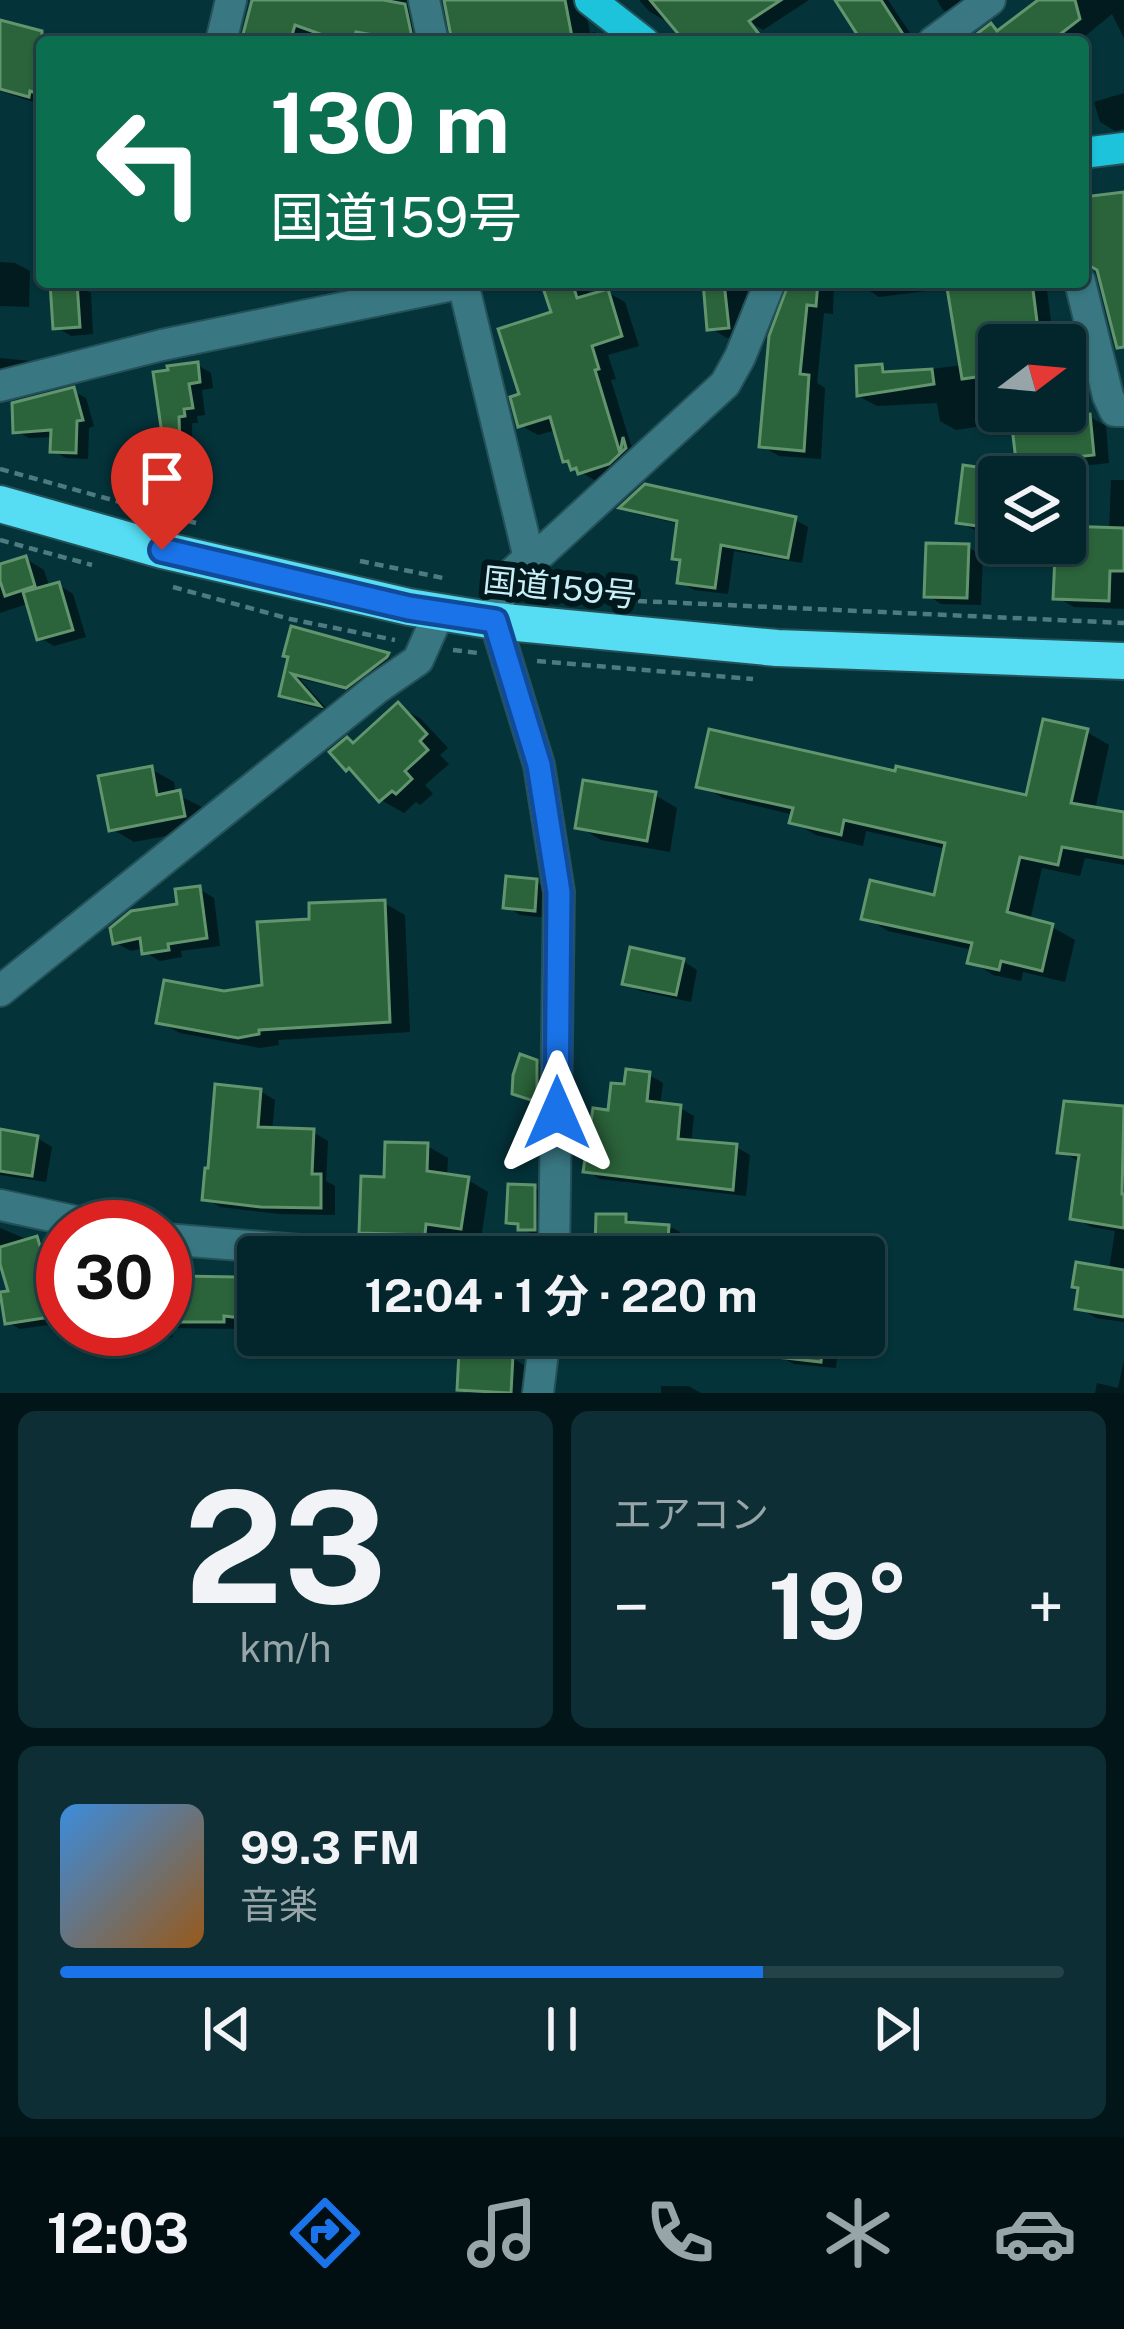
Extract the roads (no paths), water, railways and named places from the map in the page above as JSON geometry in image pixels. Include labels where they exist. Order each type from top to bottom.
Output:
[{"type":"highway","name":"国道159号","points":[[0,504],[162,550],[439,613],[498,604],[777,648],[1124,661]]},
{"type":"main road","points":[[590,0],[636,36]]},
{"type":"main road","points":[[1089,152],[1124,148]]},
{"type":"street","points":[[223,36],[232,0]]},
{"type":"street","points":[[424,0],[432,36]]},
{"type":"street","points":[[941,36],[990,0]]},
{"type":"street","points":[[0,386],[162,346],[441,288]]},
{"type":"street","points":[[466,288],[529,558]]},
{"type":"street","points":[[554,1236],[559,892],[539,765],[498,604],[508,577],[542,552],[724,384],[768,288]]},
{"type":"street","points":[[1081,288],[1108,397],[1115,411],[1124,411]]},
{"type":"street","points":[[0,991],[418,659],[439,613]]},
{"type":"street","points":[[0,1205],[36,1213]]},
{"type":"street","points":[[192,1241],[237,1245]]},
{"type":"street","points":[[538,1393],[542,1356]]}]
